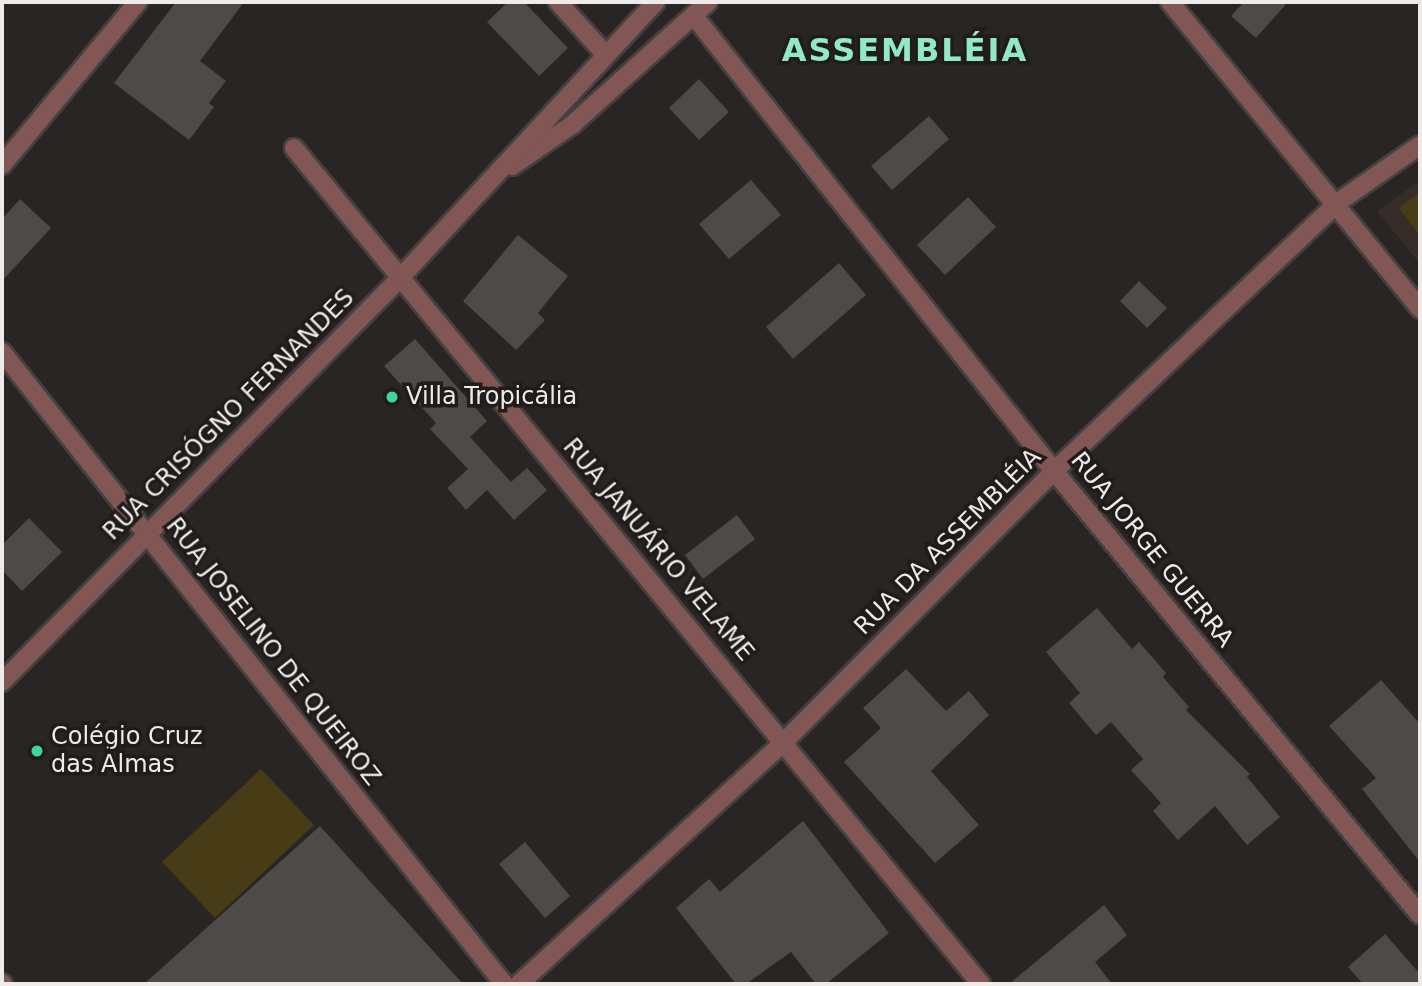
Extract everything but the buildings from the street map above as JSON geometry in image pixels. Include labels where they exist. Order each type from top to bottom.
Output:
[{"type":"street","points":[[2,165],[137,2]]},
{"type":"street","points":[[558,2],[605,54]]},
{"type":"street","name":"RUA CRISÓGNO FERNANDES","points":[[2,682],[146,532],[400,278],[656,2]]},
{"type":"street","name":"RUA CRISÓGNO FERNANDES","points":[[489,182],[573,124],[708,2]]},
{"type":"street","points":[[1170,2],[1337,203],[1420,309]]},
{"type":"street","name":"RUA JORGE GUERRA","points":[[694,16],[1055,471],[1420,915]]},
{"type":"street","name":"RUA DA ASSEMBLÉIA","points":[[519,984],[785,741],[1055,471],[1337,203],[1420,145]]},
{"type":"street","name":"RUA JANUÁRIO VELAME","points":[[294,148],[785,741],[981,984]]},
{"type":"street","name":"RUA JOSELINO DE QUEIROZ","points":[[2,352],[504,984]]},
{"type":"shaded area","points":[[1420,180],[1420,264],[1377,211]]},
{"type":"shaded area","points":[[1420,192],[1420,236],[1399,208]]},
{"type":"shaded area","points":[[261,769],[314,825],[215,918],[162,862]]},
{"type":"place","name":"Villa Tropicália","points":[[392,397]]},
{"type":"place","name":"Colégio Cruz das Almas","points":[[37,751]]},
{"type":"district","name":"ASSEMBLÉIA","points":[[905,50]]}]
